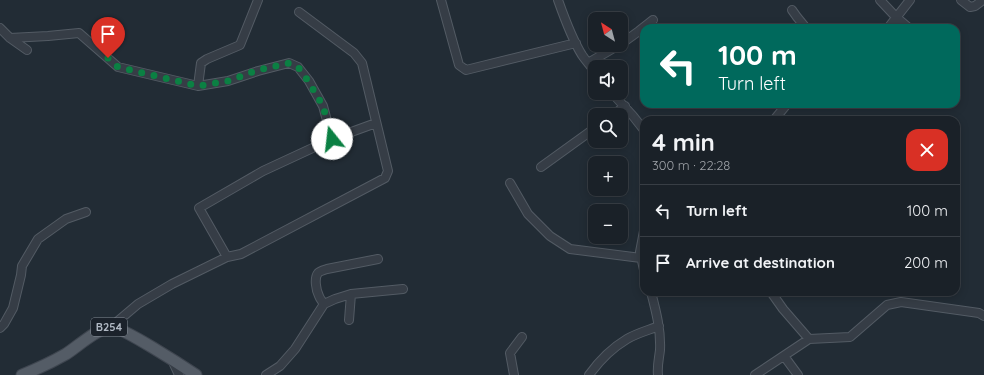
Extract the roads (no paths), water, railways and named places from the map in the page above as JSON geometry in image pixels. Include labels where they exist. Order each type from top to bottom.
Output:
[{"type":"main road","name":"B254","points":[[22,375],[53,361],[98,332],[112,326],[122,330],[196,375]]},
{"type":"street","points":[[198,86],[201,63],[240,45],[258,0]]},
{"type":"street","points":[[441,0],[459,66],[466,70],[576,43]]},
{"type":"street","points":[[558,0],[576,43],[588,63]]},
{"type":"street","points":[[880,0],[904,24]]},
{"type":"street","points":[[891,24],[910,0]]},
{"type":"street","points":[[961,0],[970,7],[975,6],[983,0]]},
{"type":"street","points":[[792,10],[802,24]]},
{"type":"street","points":[[112,326],[138,304],[172,284],[227,257],[241,254],[385,178],[388,171],[362,63],[354,53],[299,12]]},
{"type":"street","points":[[648,24],[653,20]]},
{"type":"street","points":[[0,28],[26,50]]},
{"type":"street","points":[[628,39],[640,31]]},
{"type":"street","points":[[10,38],[79,33],[118,67],[198,86],[228,81],[258,70],[289,63],[298,67],[323,106],[332,139]]},
{"type":"street","points":[[593,60],[607,52]]},
{"type":"street","points":[[619,100],[640,125]]},
{"type":"street","points":[[777,116],[784,108]]},
{"type":"street","points":[[227,257],[199,208],[263,171],[332,139],[376,123]]},
{"type":"street","points":[[541,167],[588,133]]},
{"type":"street","points":[[510,183],[528,214],[550,236],[570,249],[640,258]]},
{"type":"street","points":[[0,328],[13,308],[22,266],[38,239],[66,219],[86,212]]},
{"type":"street","points":[[324,304],[317,292],[316,279],[319,272],[327,268],[378,259]]},
{"type":"street","points":[[266,375],[280,366],[295,349],[324,304],[334,298],[351,294],[403,289]]},
{"type":"street","points":[[349,320],[351,294]]},
{"type":"street","points":[[652,296],[659,326],[660,350],[658,375]]},
{"type":"street","points":[[774,296],[809,339]]},
{"type":"street","points":[[755,375],[809,339],[850,337],[887,305],[901,302],[979,313],[984,316]]},
{"type":"street","points":[[589,375],[607,354],[619,344],[628,338],[659,326]]},
{"type":"street","points":[[514,375],[510,353],[522,336]]},
{"type":"street","points":[[784,356],[798,375]]},
{"type":"street","points":[[172,360],[179,375]]}]
